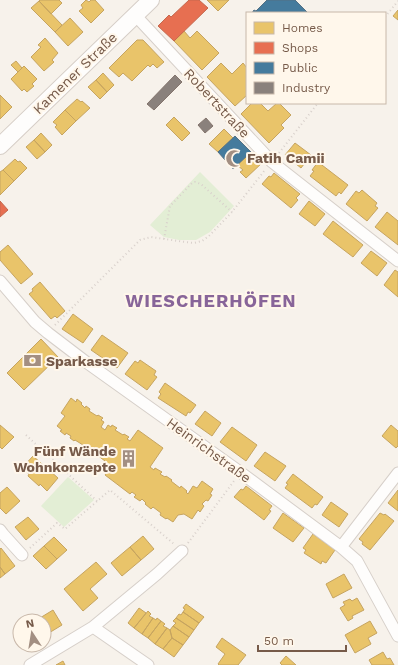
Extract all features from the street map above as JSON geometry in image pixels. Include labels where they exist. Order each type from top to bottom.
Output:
[{"type":"main road","name":"Kamener Straße","points":[[0,146],[151,0]]},
{"type":"street","name":"Robertstraße","points":[[135,15],[272,162],[398,261]]},
{"type":"street","name":"Heinrichstraße","points":[[0,281],[35,322],[48,333],[341,546],[357,561],[398,636]]},
{"type":"street","points":[[341,546],[398,473]]},
{"type":"street","points":[[1,534],[22,555]]},
{"type":"street","points":[[30,665],[93,627],[158,574],[182,551]]},
{"type":"street","points":[[93,627],[148,665]]},
{"type":"path","points":[[386,16],[398,1]]},
{"type":"path","points":[[290,138],[317,104]]},
{"type":"path","points":[[164,239],[170,206],[192,183],[195,182],[201,184],[232,212]]},
{"type":"path","points":[[48,333],[140,240],[151,237],[189,243],[202,241],[209,236],[232,212],[251,189]]},
{"type":"path","points":[[26,435],[97,501]]},
{"type":"path","points":[[22,555],[57,523],[65,529],[110,490],[182,551],[224,496],[240,472]]},
{"type":"green space","points":[[200,172],[234,206],[210,232],[196,240],[179,240],[164,237],[150,225]]},
{"type":"green space","points":[[68,477],[94,500],[64,527],[41,506]]},
{"type":"building: Homes","points":[[59,0],[62,3],[51,14],[39,1]]},
{"type":"building: Homes","points":[[86,0],[89,2],[91,0],[95,0],[104,10],[91,23],[79,11],[83,8],[81,5]]},
{"type":"building: Homes","points":[[207,0],[229,0],[218,11]]},
{"type":"building: Homes","points":[[39,1],[62,25],[55,32],[31,8]]},
{"type":"building: Homes","points":[[398,10],[398,20],[393,16]]},
{"type":"building: Homes","points":[[70,18],[83,32],[68,46],[55,32]]},
{"type":"building: Homes","points":[[184,31],[190,38],[197,31],[219,53],[202,70],[174,41]]},
{"type":"building: Homes","points":[[45,38],[58,53],[52,60],[54,62],[44,71],[31,57],[41,47],[38,45]]},
{"type":"building: Homes","points":[[137,40],[143,40],[164,62],[157,68],[153,64],[150,67],[148,65],[132,81],[123,73],[119,77],[109,68]]},
{"type":"building: Homes","points":[[16,61],[22,68],[18,72],[11,65]]},
{"type":"building: Homes","points":[[221,63],[232,74],[243,63],[246,67],[246,96],[235,106],[207,77]]},
{"type":"building: Homes","points":[[24,66],[37,79],[32,84],[34,86],[27,92],[24,89],[22,91],[11,79]]},
{"type":"building: Homes","points":[[103,73],[114,85],[107,92],[96,80]]},
{"type":"building: Homes","points":[[96,80],[107,92],[100,99],[88,87]]},
{"type":"building: Homes","points":[[0,95],[12,107],[0,119]]},
{"type":"building: Homes","points":[[77,99],[81,102],[82,101],[90,108],[76,121],[65,110]]},
{"type":"building: Homes","points":[[251,104],[261,104],[268,111],[276,104],[280,104],[291,115],[281,125],[284,128],[269,143],[241,114]]},
{"type":"building: Homes","points":[[65,110],[76,121],[62,135],[55,127],[57,125],[53,122]]},
{"type":"building: Homes","points":[[174,117],[190,133],[182,141],[166,125]]},
{"type":"building: Homes","points":[[224,129],[233,138],[218,152],[209,144]]},
{"type":"building: Homes","points":[[41,133],[52,145],[45,152],[34,140]]},
{"type":"building: Homes","points":[[34,140],[45,152],[37,159],[26,147]]},
{"type":"building: Homes","points":[[295,143],[311,155],[301,168],[285,155]]},
{"type":"building: Homes","points":[[251,152],[262,163],[246,178],[240,172],[243,170],[237,165]]},
{"type":"building: Homes","points":[[15,159],[18,162],[20,161],[27,168],[14,181],[3,170]]},
{"type":"building: Homes","points":[[318,162],[348,185],[341,194],[339,192],[336,196],[310,176],[314,171],[312,170]]},
{"type":"building: Homes","points":[[3,170],[14,181],[0,195],[0,172]]},
{"type":"building: Homes","points":[[274,173],[300,194],[296,198],[298,200],[291,208],[262,184]]},
{"type":"building: Homes","points":[[362,190],[377,203],[375,206],[378,208],[367,221],[346,204],[356,191],[359,193]]},
{"type":"building: Homes","points":[[309,201],[325,214],[315,226],[299,214]]},
{"type":"building: Homes","points":[[387,212],[398,221],[398,245],[375,227]]},
{"type":"building: Homes","points":[[333,221],[363,245],[353,257],[323,234]]},
{"type":"building: Homes","points":[[8,245],[33,274],[21,284],[0,260],[0,252]]},
{"type":"building: Homes","points":[[371,251],[387,263],[377,276],[361,263]]},
{"type":"building: Homes","points":[[395,270],[398,272],[398,297],[384,285]]},
{"type":"building: Homes","points":[[40,282],[65,311],[57,318],[55,316],[51,319],[29,294]]},
{"type":"building: Homes","points":[[73,314],[93,329],[83,343],[62,329]]},
{"type":"building: Homes","points":[[102,335],[128,353],[117,368],[91,350]]},
{"type":"building: Homes","points":[[41,339],[58,357],[24,390],[7,373]]},
{"type":"building: Homes","points":[[140,360],[156,371],[154,375],[157,377],[147,390],[125,374],[135,361],[138,363]]},
{"type":"building: Homes","points":[[165,383],[196,405],[190,413],[188,412],[186,416],[158,398],[161,394],[159,392]]},
{"type":"building: Homes","name":"Fünf Wände Wohnkonzepte","points":[[71,398],[76,402],[77,399],[85,408],[86,406],[90,409],[89,411],[103,418],[101,420],[104,422],[101,427],[105,430],[108,425],[111,427],[112,425],[117,428],[115,430],[129,437],[127,439],[130,441],[138,430],[163,448],[150,467],[154,470],[155,468],[162,472],[160,474],[172,480],[171,481],[180,488],[181,486],[187,491],[186,492],[188,494],[193,486],[197,488],[202,481],[213,489],[210,494],[212,495],[208,501],[206,500],[202,504],[204,506],[200,512],[198,510],[192,519],[184,514],[178,515],[173,522],[160,515],[161,513],[153,507],[151,509],[142,499],[140,501],[134,497],[136,495],[132,492],[130,494],[105,475],[112,466],[109,464],[108,466],[104,463],[105,461],[97,455],[96,457],[91,454],[92,452],[87,448],[86,450],[81,447],[83,445],[75,440],[74,441],[70,438],[71,436],[66,433],[65,435],[57,426],[65,416],[61,413]]},
{"type":"building: Homes","points":[[205,411],[221,423],[212,436],[195,424]]},
{"type":"building: Homes","points":[[0,425],[14,437],[2,449],[0,447]]},
{"type":"building: Homes","points":[[391,425],[398,431],[398,446],[396,448],[382,436]]},
{"type":"building: Homes","points":[[232,427],[257,445],[246,461],[220,442]]},
{"type":"building: Homes","points":[[265,452],[286,466],[275,481],[254,466]]},
{"type":"building: Homes","points":[[33,456],[58,478],[47,491],[28,476],[29,474],[22,468]]},
{"type":"building: Homes","points":[[293,474],[323,497],[317,505],[315,504],[312,508],[285,488],[288,484],[286,483]]},
{"type":"building: Homes","points":[[246,486],[272,506],[269,510],[271,511],[264,520],[234,497]]},
{"type":"building: Homes","points":[[7,487],[20,501],[6,514],[0,508],[0,493]]},
{"type":"building: Homes","points":[[398,490],[398,511],[388,503]]},
{"type":"building: Homes","points":[[331,502],[348,514],[339,527],[322,515]]},
{"type":"building: Homes","points":[[283,513],[304,528],[293,542],[273,528]]},
{"type":"building: Homes","points":[[380,513],[385,514],[394,521],[370,550],[362,544],[363,542],[359,539]]},
{"type":"building: Homes","points":[[28,517],[39,529],[26,540],[15,527]]},
{"type":"building: Homes","points":[[313,534],[335,550],[326,563],[322,561],[321,564],[304,553],[306,550],[303,548]]},
{"type":"building: Homes","points":[[143,536],[154,549],[141,560],[130,547]]},
{"type":"building: Homes","points":[[54,537],[67,550],[57,559],[44,546]]},
{"type":"building: Homes","points":[[44,546],[57,559],[46,569],[33,556]]},
{"type":"building: Homes","points":[[130,547],[141,560],[122,576],[111,563]]},
{"type":"building: Homes","points":[[1,548],[15,566],[5,574],[0,567]]},
{"type":"building: Homes","points":[[96,562],[107,574],[90,589],[98,598],[83,611],[64,589]]},
{"type":"building: Homes","points":[[0,567],[5,574],[0,578]]},
{"type":"building: Homes","points":[[344,574],[352,588],[333,598],[326,584]]},
{"type":"building: Homes","points":[[357,598],[364,610],[352,616],[353,618],[348,621],[340,608],[345,605],[343,602],[350,599],[352,601]]},
{"type":"building: Homes","points":[[186,604],[204,617],[199,623],[183,612],[185,609],[183,608]]},
{"type":"building: Homes","points":[[139,608],[146,613],[134,628],[128,623]]},
{"type":"building: Homes","points":[[53,610],[62,625],[52,631],[52,613],[48,613]]},
{"type":"building: Homes","points":[[148,611],[151,614],[149,616],[153,618],[142,634],[134,628]]},
{"type":"building: Homes","points":[[183,612],[199,623],[194,630],[176,618]]},
{"type":"building: Homes","points":[[153,618],[156,620],[157,618],[161,621],[148,638],[142,634]]},
{"type":"building: Homes","points":[[176,618],[194,630],[189,637],[173,626],[176,623],[173,621]]},
{"type":"building: Homes","points":[[161,621],[165,624],[163,626],[167,628],[155,644],[148,638]]},
{"type":"building: Homes","points":[[370,621],[377,633],[368,638],[371,644],[355,653],[345,635]]},
{"type":"building: Homes","points":[[173,626],[189,637],[183,645],[172,638],[170,630]]},
{"type":"building: Homes","points":[[167,628],[170,630],[172,638],[163,649],[155,644]]},
{"type":"building: Homes","points":[[172,638],[183,645],[174,657],[163,649]]},
{"type":"building: Homes","points":[[222,638],[246,655],[238,665],[218,664],[225,654],[216,647]]},
{"type":"building: Homes","points":[[383,652],[387,659],[390,658],[394,665],[372,665],[369,660]]},
{"type":"building: Homes","points":[[286,656],[296,665],[282,665],[280,663]]},
{"type":"building: Homes","points":[[63,661],[65,665],[56,665]]},
{"type":"building: Shops","points":[[189,0],[199,0],[208,8],[174,41],[158,26],[169,15],[171,17]]},
{"type":"building: Shops","points":[[0,201],[8,210],[0,217]]},
{"type":"building: Public","points":[[267,0],[295,0],[307,12],[253,12],[254,10],[256,11]]},
{"type":"building: Public","name":"Fatih Camii","points":[[235,136],[251,152],[233,169],[218,152]]},
{"type":"building: Industry","points":[[175,75],[182,82],[154,110],[147,104]]},
{"type":"building: Industry","points":[[206,118],[213,126],[205,133],[198,125]]},
{"type":"place","name":"Fatih Camii","points":[[234,158]]},
{"type":"place","name":"Sparkasse","points":[[33,361]]},
{"type":"place","name":"Fünf Wände Wohnkonzepte","points":[[129,459]]},
{"type":"district","name":"WIESCHERHÖFEN","points":[[211,301]]}]
